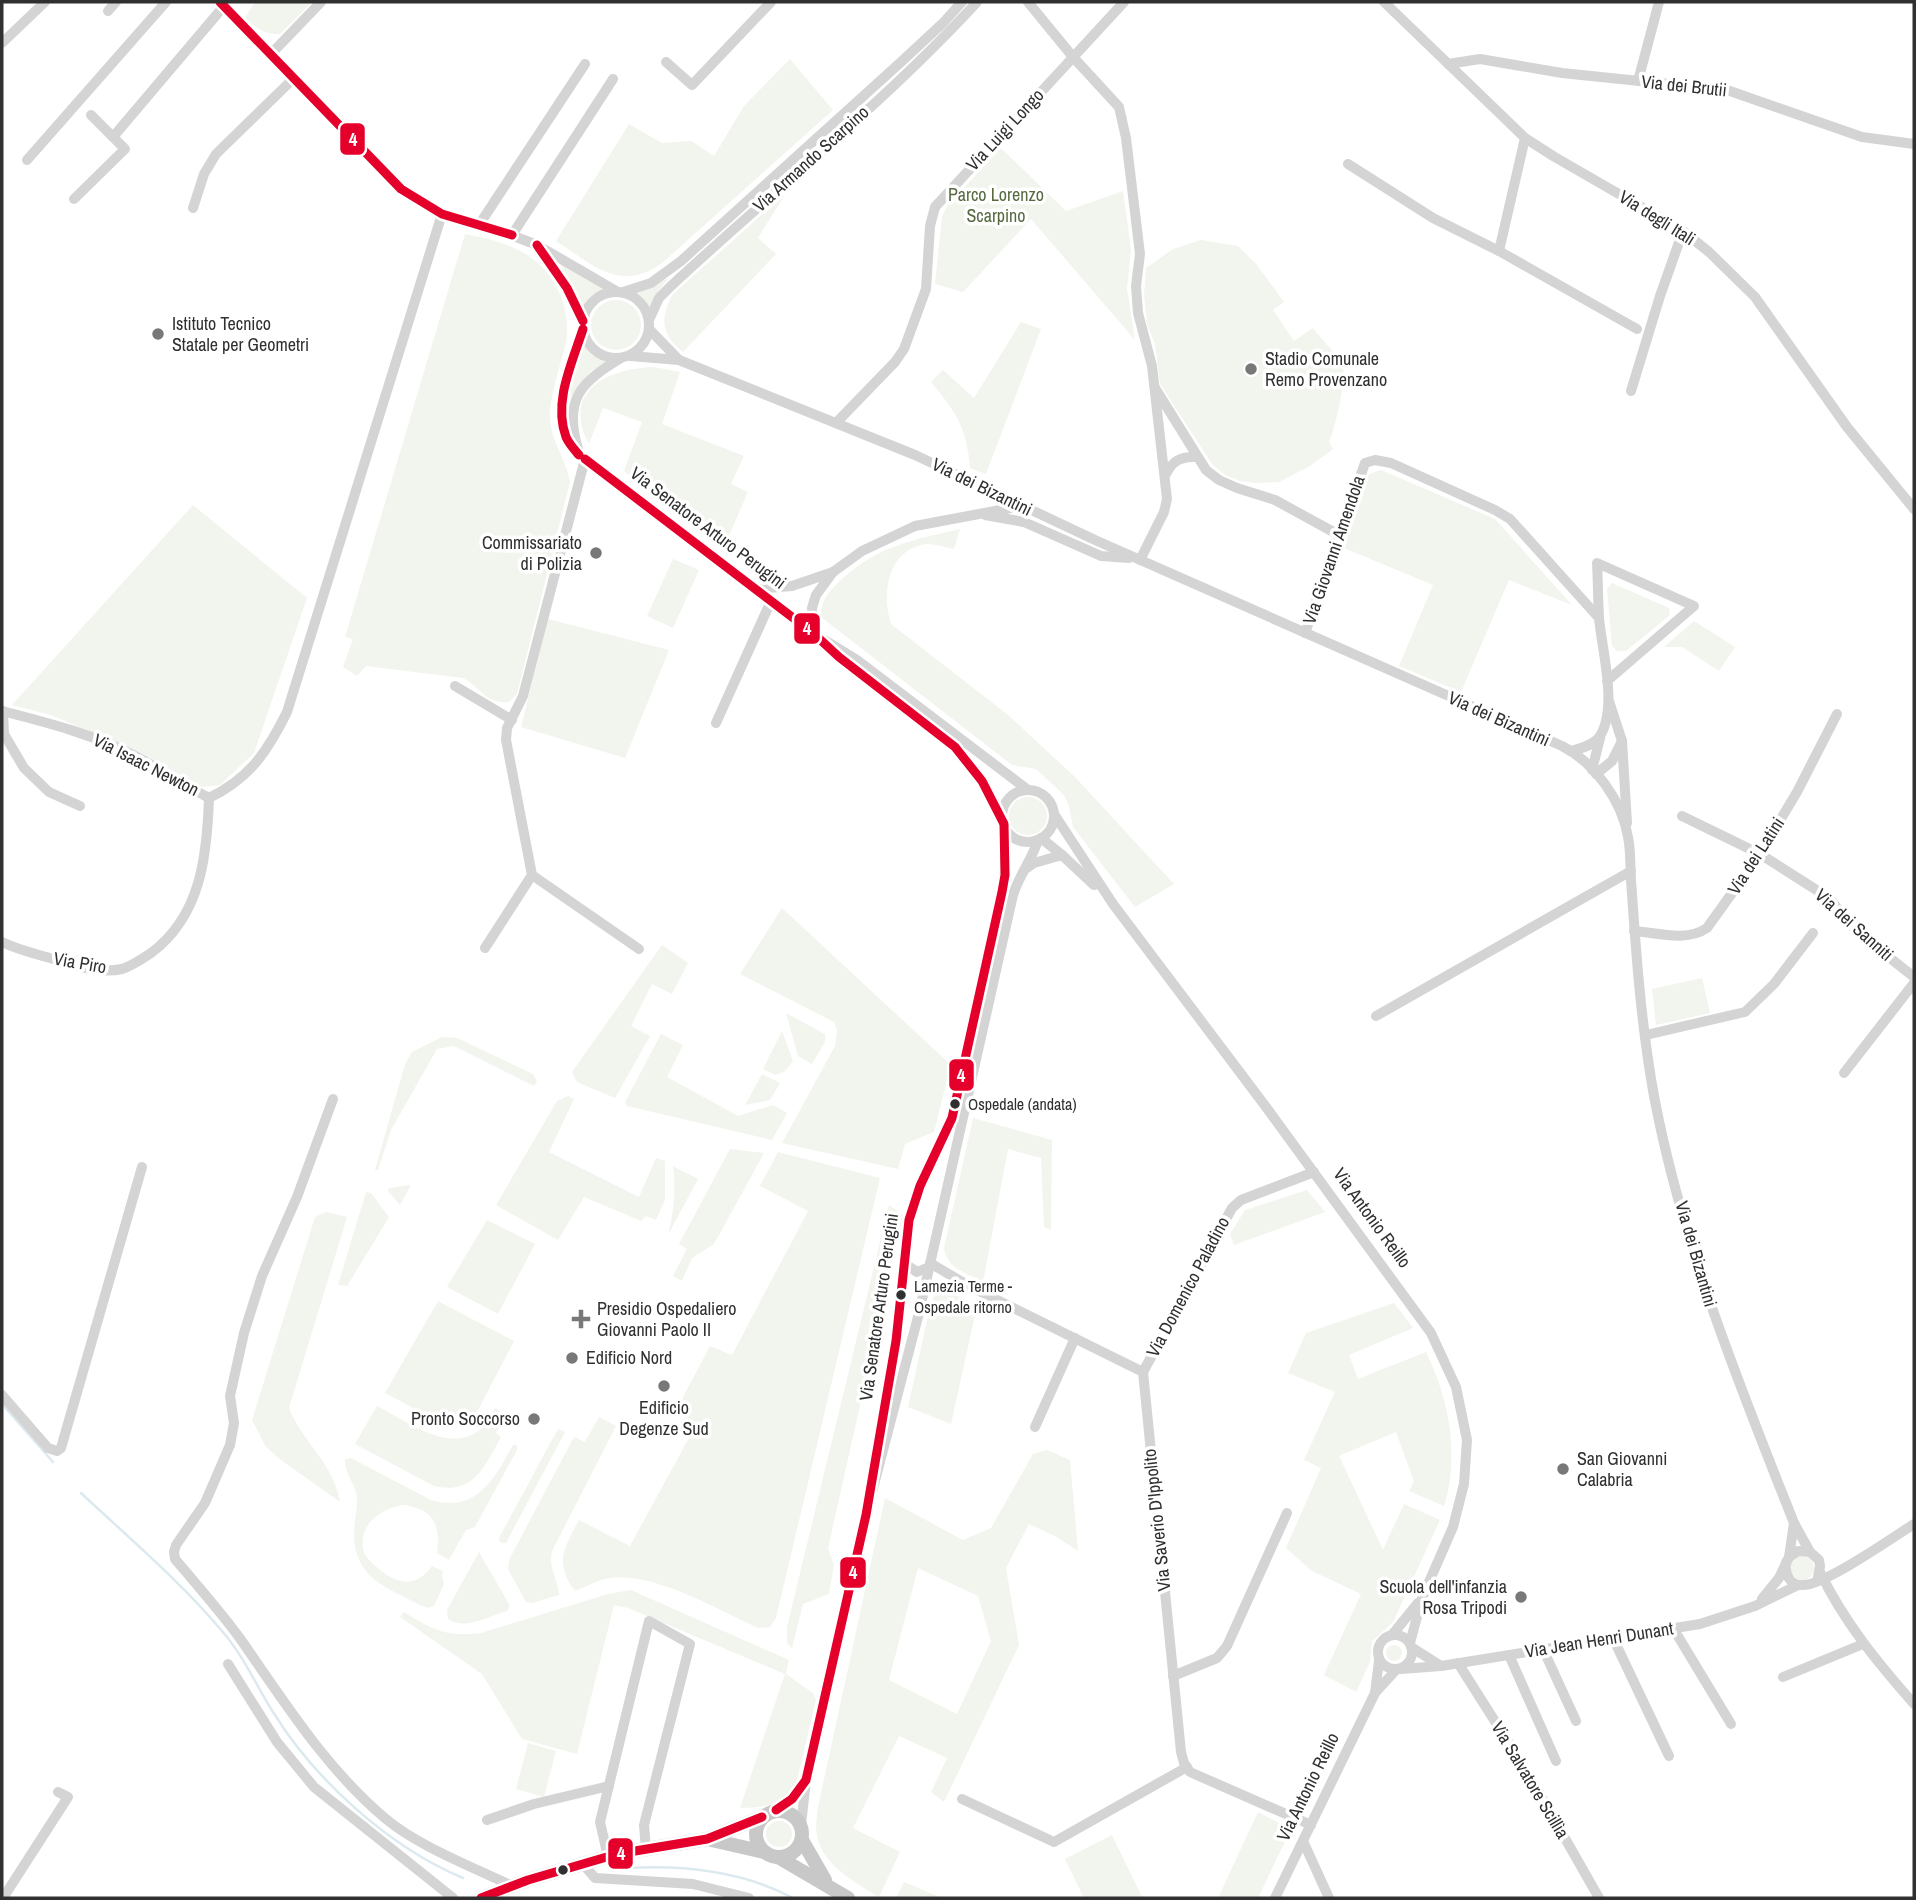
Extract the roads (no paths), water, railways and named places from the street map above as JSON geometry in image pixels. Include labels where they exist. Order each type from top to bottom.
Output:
[{"type":"main road","name":"Via Senatore Arturo Perugini","points":[[481,1898],[608,1857],[707,1839],[769,1814]]},
{"type":"main road","points":[[828,1884],[791,1814],[769,1814],[756,1831],[759,1846],[848,1898]]},
{"type":"main road","points":[[771,1854],[793,1853],[801,1833]]},
{"type":"main road","name":"Via Senatore Arturo Perugini","points":[[707,1839],[771,1854]]},
{"type":"street","points":[[2,43],[46,2]]},
{"type":"street","points":[[108,11],[116,2]]},
{"type":"street","points":[[27,160],[166,2]]},
{"type":"street","points":[[271,54],[321,2]]},
{"type":"street","points":[[666,62],[692,85],[771,2]]},
{"type":"street","name":"Via Armando Scarpino","points":[[620,292],[651,283],[681,261],[901,62],[962,2]]},
{"type":"street","name":"Via Armando Scarpino","points":[[649,324],[659,298],[671,286],[909,70],[978,2]]},
{"type":"street","points":[[979,513],[1024,522],[1101,556],[1136,559],[1164,512],[1167,499],[1152,366],[1138,313],[1136,286],[1140,254],[1126,138],[1119,107],[1028,2]]},
{"type":"street","name":"Via Luigi Longo","points":[[836,423],[895,362],[904,349],[926,289],[930,226],[935,207],[1124,2]]},
{"type":"street","name":"Via degli Itali","points":[[1384,2],[1525,138],[1683,231],[1755,297],[1847,427],[1914,509]]},
{"type":"street","points":[[1639,81],[1659,2]]},
{"type":"street","points":[[113,137],[222,4],[401,189],[442,214],[512,235],[537,246],[640,302],[649,324],[645,342],[594,374],[576,399],[573,415],[574,436],[582,457],[523,696],[507,728],[506,740],[532,876],[485,948]]},
{"type":"street","name":"Via dei Brutii","points":[[1448,64],[1480,59],[1562,73],[1727,90],[1869,139],[1914,144]]},
{"type":"street","points":[[478,225],[584,64]]},
{"type":"street","points":[[193,208],[204,174],[216,154],[294,78]]},
{"type":"street","points":[[512,235],[613,79]]},
{"type":"street","points":[[74,199],[125,149],[91,115]]},
{"type":"street","points":[[1499,251],[1525,138]]},
{"type":"street","points":[[1348,164],[1433,218],[1499,251],[1637,329]]},
{"type":"street","points":[[209,798],[231,787],[249,772],[263,754],[287,712],[442,214]]},
{"type":"street","points":[[1631,390],[1683,231]]},
{"type":"street","points":[[537,246],[566,288],[592,348],[601,355],[625,357]]},
{"type":"street","points":[[583,325],[591,303],[599,297],[620,292]]},
{"type":"street","name":"Via dei Bizantini","points":[[649,324],[678,360]]},
{"type":"street","name":"Via Senatore Arturo Perugini","points":[[583,325],[563,396],[561,413],[567,439],[582,457],[813,633],[839,657],[956,747],[982,781],[1004,823],[1005,875],[960,1082],[949,1126],[925,1174],[911,1212],[896,1341],[866,1515]]},
{"type":"street","name":"Via dei Bizantini","points":[[625,357],[678,360],[915,455],[1136,559],[1572,751],[1594,772],[1617,804],[1628,836],[1634,931],[1654,1095],[1696,1256],[1722,1339],[1813,1573],[1863,1644],[1914,1704]]},
{"type":"street","points":[[1153,384],[1206,470],[1219,480],[1237,488],[1275,500],[1339,535]]},
{"type":"street","points":[[1165,476],[1169,466],[1176,460],[1185,456],[1197,457]]},
{"type":"street","name":"Via Giovanni Amendola","points":[[1305,633],[1364,463],[1375,460],[1391,463],[1495,509],[1510,519],[1599,618]]},
{"type":"street","points":[[979,513],[994,506],[993,491]]},
{"type":"street","points":[[756,589],[792,586],[833,572],[862,551],[915,526],[979,513],[1025,508],[1024,522]]},
{"type":"street","points":[[1594,772],[1608,698],[1599,618],[1597,563],[1694,606],[1607,681]]},
{"type":"street","points":[[813,633],[812,608],[816,595],[833,572]]},
{"type":"street","points":[[716,723],[771,601]]},
{"type":"street","name":"Via Senatore Arturo Perugini","points":[[813,633],[858,660],[1028,790]]},
{"type":"street","points":[[456,686],[512,720]]},
{"type":"street","points":[[1608,698],[1622,741],[1628,836]]},
{"type":"street","points":[[2,711],[4,734],[24,768],[49,792],[80,806]]},
{"type":"street","name":"Via Isaac Newton","points":[[2,711],[90,736],[138,758],[209,798]]},
{"type":"street","name":"Via dei Latini","points":[[1634,931],[1686,936],[1698,935],[1707,928],[1760,854],[1797,792],[1837,714]]},
{"type":"street","points":[[1572,751],[1588,746],[1600,738]]},
{"type":"street","points":[[1594,772],[1612,761],[1622,741]]},
{"type":"street","points":[[1028,790],[1043,794],[1053,806],[1054,814],[1051,828],[1039,839],[1031,842],[1012,835],[1004,823],[1003,814],[1008,800],[1028,790]]},
{"type":"street","name":"Via Piro","points":[[2,942],[16,949],[81,968],[124,968],[142,960],[162,945],[181,924],[195,896],[202,871],[209,798]]},
{"type":"street","name":"Via Antonio Reillo","points":[[1054,814],[1113,904],[1431,1333],[1456,1388],[1467,1440],[1464,1483],[1453,1527],[1422,1598],[1411,1645]]},
{"type":"street","name":"Via dei Sanniti","points":[[1682,816],[1760,854],[1829,898],[1856,931],[1914,978],[1844,1073]]},
{"type":"street","name":"Via Senatore Arturo Perugini","points":[[801,1833],[806,1780],[866,1515],[929,1265],[1013,895],[1039,839]]},
{"type":"street","name":"Via Antonio Reillo","points":[[1039,839],[1062,855],[1113,904]]},
{"type":"street","points":[[1027,868],[1034,863],[1062,855]]},
{"type":"street","points":[[1376,1016],[1631,871]]},
{"type":"street","points":[[532,876],[639,949]]},
{"type":"street","points":[[1646,1035],[1745,1012],[1774,984],[1813,933]]},
{"type":"street","points":[[333,1099],[297,1196],[262,1276],[244,1333],[230,1396],[234,1423],[230,1445],[205,1503],[176,1545],[175,1559],[219,1611],[329,1761],[359,1794],[387,1821],[417,1839],[512,1886]]},
{"type":"street","points":[[2,1395],[48,1448],[57,1451],[61,1448],[142,1167]]},
{"type":"street","points":[[925,1174],[939,1168],[945,1175],[946,1186]]},
{"type":"street","name":"Via Domenico Paladino","points":[[1143,1372],[1231,1208],[1241,1200],[1314,1172]]},
{"type":"street","points":[[904,1260],[917,1272],[929,1265],[1143,1372]]},
{"type":"street","points":[[1035,1427],[1075,1338]]},
{"type":"street","name":"Via Saverio D'Ippolito","points":[[1143,1372],[1181,1752],[1187,1767]]},
{"type":"street","points":[[1173,1676],[1217,1658],[1227,1646],[1287,1513]]},
{"type":"street","name":"Via dei Bizantini","points":[[1787,1560],[1794,1524]]},
{"type":"street","points":[[1787,1560],[1786,1574],[1793,1583],[1813,1573],[1843,1568],[1914,1524]]},
{"type":"street","points":[[1755,1606],[1772,1589],[1787,1560],[1798,1551],[1833,1598]]},
{"type":"street","points":[[1813,1573],[1843,1568]]},
{"type":"street","name":"Via Jean Henri Dunant","points":[[1399,1669],[1441,1666],[1726,1617],[1755,1606],[1813,1573]]},
{"type":"street","name":"Via Antonio Reillo","points":[[1392,1635],[1422,1598]]},
{"type":"street","points":[[608,1857],[600,1822],[649,1621],[690,1644],[644,1825],[646,1849]]},
{"type":"street","points":[[1672,1628],[1731,1724]]},
{"type":"street","points":[[1411,1645],[1410,1660],[1399,1669],[1386,1668],[1379,1661],[1379,1645],[1392,1635],[1402,1636],[1441,1666]]},
{"type":"street","points":[[1613,1638],[1669,1756]]},
{"type":"street","points":[[1783,1677],[1863,1644]]},
{"type":"street","points":[[1543,1649],[1576,1721]]},
{"type":"street","points":[[1508,1655],[1556,1761]]},
{"type":"street","name":"Via Antonio Reillo","points":[[1275,1898],[1375,1693],[1379,1661]]},
{"type":"street","name":"Via Salvatore Scillìa","points":[[1458,1663],[1529,1775],[1599,1898]]},
{"type":"street","points":[[228,1664],[277,1742],[314,1787],[453,1898]]},
{"type":"street","name":"Via Antonio Reillo","points":[[1375,1693],[1399,1669]]},
{"type":"street","points":[[962,1799],[1054,1842],[1187,1767],[1190,1772],[1311,1825]]},
{"type":"street","name":"Via Senatore Arturo Perugini","points":[[769,1814],[792,1799],[806,1780]]},
{"type":"street","points":[[487,1820],[534,1804],[609,1786]]},
{"type":"street","points":[[3,1898],[68,1797],[58,1792]]},
{"type":"street","points":[[1303,1841],[1329,1898]]},
{"type":"street","points":[[583,1864],[595,1878],[693,1884],[747,1898]]},
{"type":"waterway","points":[[2,1404],[53,1462]]},
{"type":"waterway","points":[[81,1493],[172,1577],[222,1631],[290,1737],[332,1786],[381,1830],[408,1849],[463,1878]]},
{"type":"waterway","points":[[629,1868],[713,1872],[754,1882],[793,1898]]},
{"type":"place","name":"Istituto Tecnico Statale per Geometri","points":[[158,334]]},
{"type":"place","name":"Stadio Comunale Remo Provenzano","points":[[1251,369]]},
{"type":"place","name":"Commissariato di Polizia","points":[[596,553]]},
{"type":"place","name":"Ospedale (andata)","points":[[955,1104]]},
{"type":"place","name":"Lamezia Terme - Ospedale ritorno","points":[[901,1295]]},
{"type":"place","name":"Presidio Ospedaliero Giovanni Paolo II","points":[[581,1319]]},
{"type":"place","name":"Edificio Nord","points":[[572,1358]]},
{"type":"place","name":"Edificio Degenze Sud","points":[[664,1386]]},
{"type":"place","name":"Pronto Soccorso","points":[[534,1419]]},
{"type":"place","name":"San Giovanni Calabria","points":[[1563,1469]]},
{"type":"place","name":"Scuola dell'infanzia Rosa Tripodi","points":[[1521,1597]]},
{"type":"park label","name":"Parco Lorenzo Scarpino","points":[[996,206]]}]
